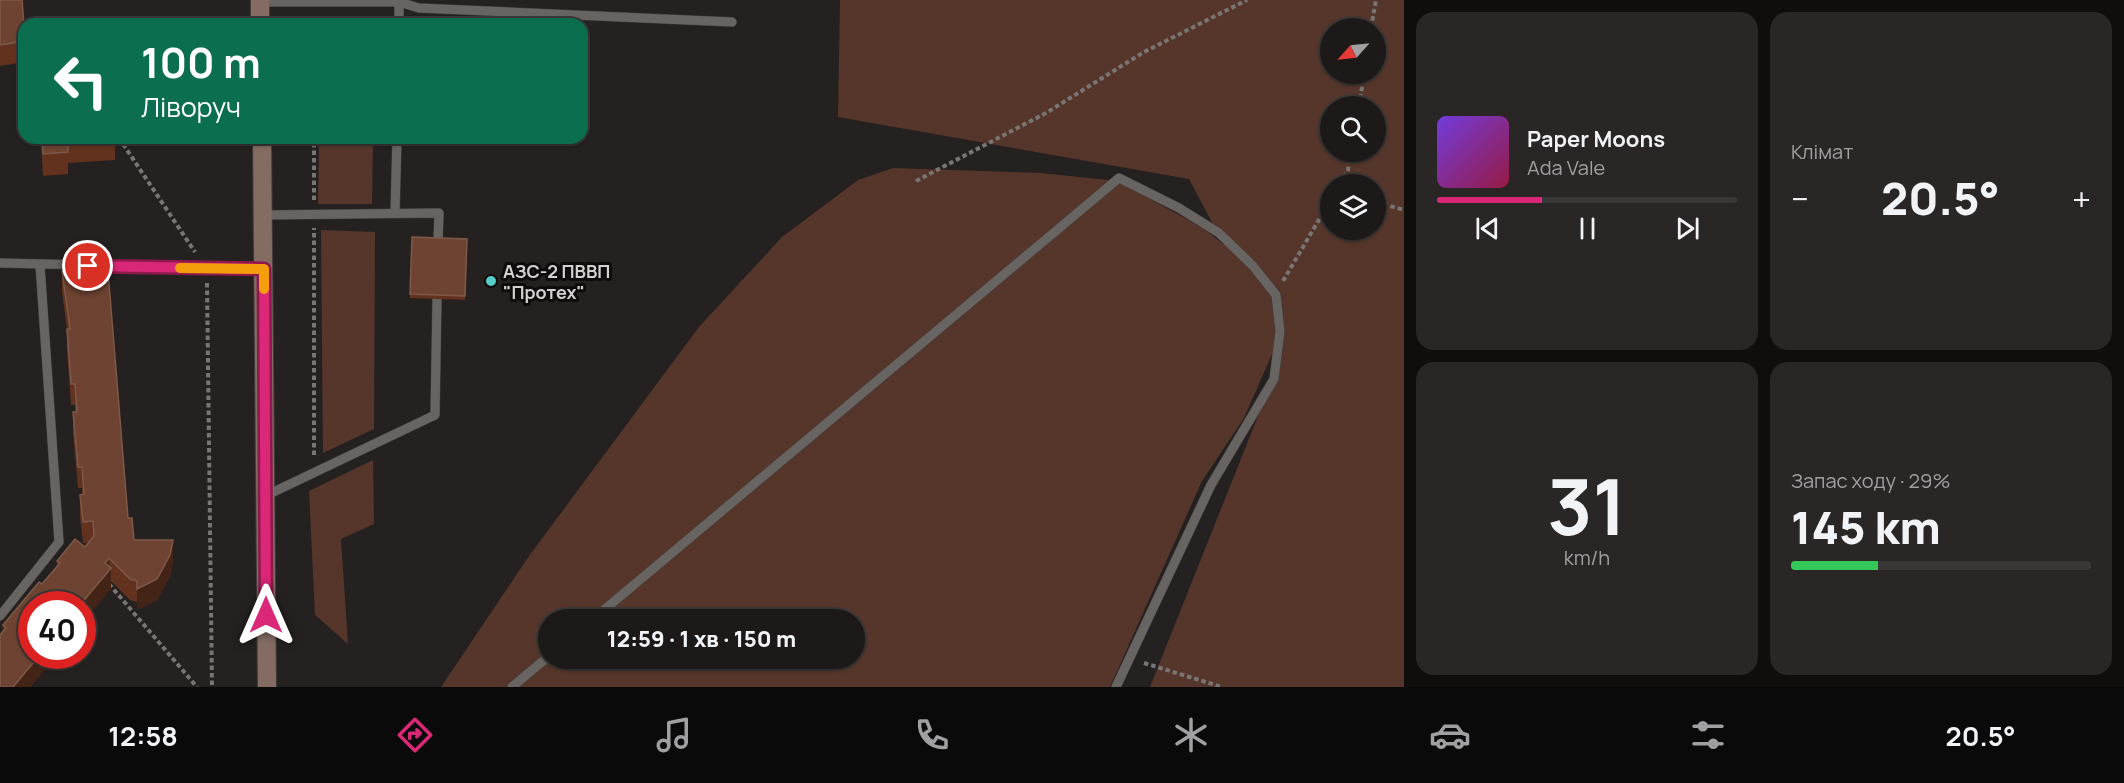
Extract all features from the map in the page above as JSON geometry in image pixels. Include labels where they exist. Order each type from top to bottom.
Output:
[{"type":"street","points":[[260,1],[260,18]]},
{"type":"street","points":[[262,144],[267,687]]},
{"type":"lane","points":[[260,1],[399,1],[419,8],[732,22]]},
{"type":"lane","points":[[399,1],[399,18]]},
{"type":"lane","points":[[395,213],[397,144]]},
{"type":"lane","points":[[605,609],[1119,178],[1179,208],[1219,233],[1253,266],[1276,295],[1280,332],[1274,380],[1211,485],[1116,687]]},
{"type":"lane","points":[[263,215],[439,213],[438,242]]},
{"type":"lane","points":[[0,263],[264,269]]},
{"type":"lane","points":[[0,616],[59,542],[40,265]]},
{"type":"lane","points":[[265,496],[435,415],[437,299]]},
{"type":"lane","points":[[512,687],[538,665]]},
{"type":"path","points":[[916,181],[1046,113],[1144,52],[1247,0]]},
{"type":"path","points":[[1373,18],[1376,0]]},
{"type":"path","points":[[123,144],[207,269],[212,687]]},
{"type":"path","points":[[314,144],[314,474]]},
{"type":"path","points":[[1386,205],[1404,210]]},
{"type":"path","points":[[1276,295],[1320,218]]},
{"type":"path","points":[[107,582],[197,687]]},
{"type":"path","points":[[1129,659],[1222,687]]},
{"type":"shaded area","points":[[840,0],[1404,0],[1404,687],[1150,687],[1282,356],[1276,345],[1244,418],[1202,481],[1110,687],[441,687],[529,556],[699,327],[782,237],[858,180],[893,168],[1041,173],[1117,181],[1203,228],[1224,245],[1189,179],[838,117]]},
{"type":"shaded area","points":[[319,144],[373,144],[372,204],[318,204]]},
{"type":"shaded area","points":[[321,230],[375,232],[374,429],[323,453]]},
{"type":"shaded area","points":[[373,460],[374,524],[341,539],[348,644],[315,615],[309,491]]},
{"type":"building","points":[[0,0],[22,0],[23,18],[18,18],[18,42],[0,45]]},
{"type":"building","points":[[42,144],[68,144],[68,152],[43,154]]},
{"type":"building","points":[[412,237],[467,239],[465,296],[410,294]]},
{"type":"building","points":[[62,271],[108,271],[128,518],[132,518],[134,540],[173,540],[170,555],[157,579],[137,589],[137,581],[130,579],[109,558],[105,563],[111,568],[92,591],[31,591],[39,582],[42,584],[60,563],[57,561],[75,539],[85,547],[94,536],[93,521],[83,522],[80,495],[84,494],[82,467],[78,467],[73,412],[77,412],[75,384],[71,384],[67,329],[70,329]]},
{"type":"building","points":[[18,607],[18,669],[28,669],[13,687],[0,687],[0,635],[6,628],[3,625]]},
{"type":"slow traffic","points":[[180,268],[264,269],[264,289]]},
{"type":"place","name":"АЗС-2 ПВВП \"Протех\"","points":[[491,281]]},
{"type":"route","points":[[88,266],[264,269],[266,615]]}]
